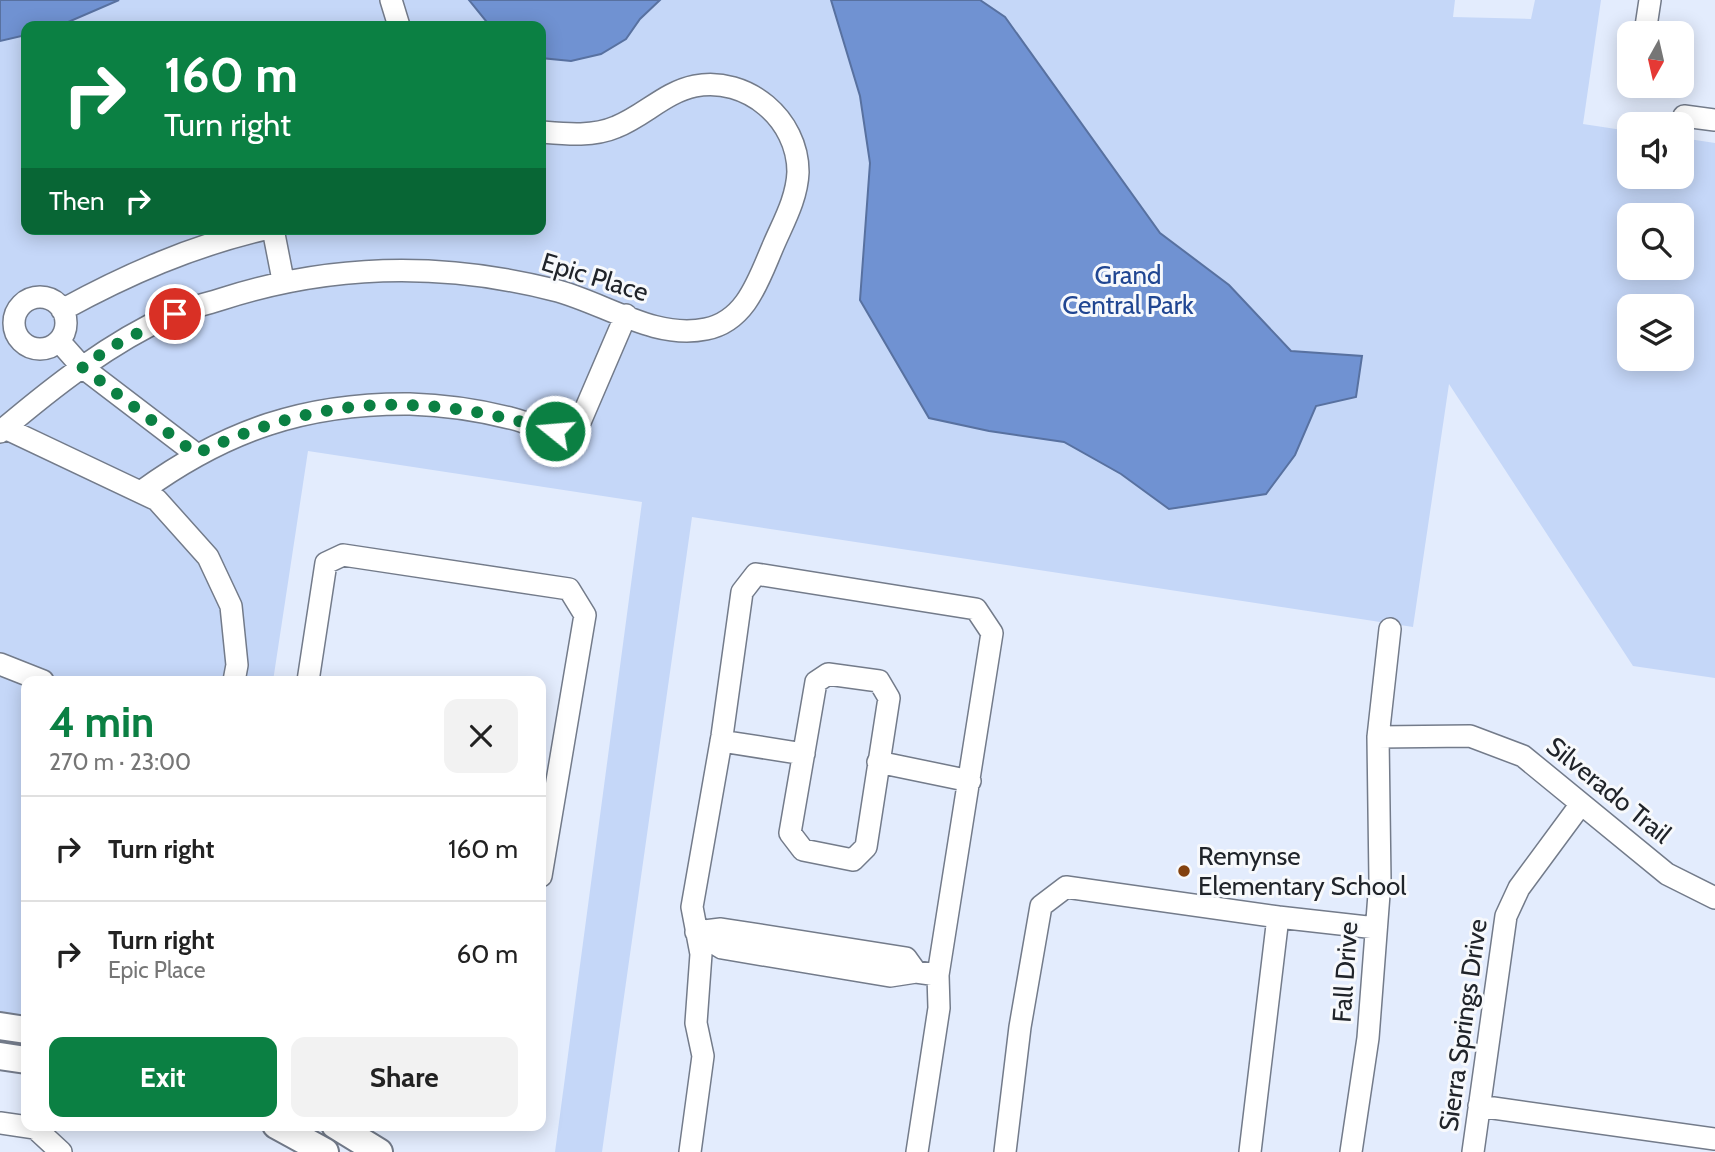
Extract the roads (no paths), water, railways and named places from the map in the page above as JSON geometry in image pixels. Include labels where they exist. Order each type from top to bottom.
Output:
[{"type":"main road","points":[[0,1026],[21,1029]]},
{"type":"main road","points":[[0,1056],[21,1059]]},
{"type":"main road","points":[[287,1131],[326,1152]]},
{"type":"main road","points":[[345,1132],[379,1152]]},
{"type":"street","points":[[391,0],[397,21]]},
{"type":"street","points":[[1647,21],[1650,0]]},
{"type":"street","name":"Epic Place","points":[[2,430],[113,346],[175,314],[282,281],[360,271],[443,271],[488,276],[557,290],[677,332],[709,329],[738,314],[759,277],[795,192],[797,160],[791,137],[775,112],[749,94],[717,85],[679,90],[615,128],[574,135],[546,132]]},
{"type":"street","points":[[1694,117],[1715,120]]},
{"type":"street","points":[[62,310],[164,259],[239,235]]},
{"type":"street","points":[[275,235],[282,281]]},
{"type":"street","points":[[37,298],[51,300],[62,310],[66,329],[60,341],[38,349],[24,344],[8,314],[37,298]]},
{"type":"street","points":[[142,491],[196,454],[300,414],[375,404],[457,408],[508,417],[555,431],[568,430],[580,422],[626,315]]},
{"type":"street","points":[[60,341],[82,367],[196,454]]},
{"type":"street","points":[[2,430],[157,500],[208,557],[230,606],[237,665],[235,676]]},
{"type":"street","points":[[310,676],[326,564],[343,555],[569,589],[585,615],[546,846]]},
{"type":"street","points":[[690,1152],[703,1056],[696,1023],[701,954],[692,907],[721,741],[742,592],[756,574],[976,609],[992,633],[938,975],[939,1008],[917,1152]]},
{"type":"street","name":"Fall Drive","points":[[1351,1152],[1368,1038],[1380,881],[1378,737],[1390,629]]},
{"type":"street","points":[[0,664],[30,676]]},
{"type":"street","points":[[828,674],[879,681],[889,698],[878,762],[866,847],[853,860],[803,850],[790,833],[816,682],[828,674]]},
{"type":"street","name":"Silverado Trail","points":[[1378,737],[1470,736],[1522,756],[1667,874],[1715,898]]},
{"type":"street","points":[[721,741],[804,754]]},
{"type":"street","points":[[878,762],[970,780]]},
{"type":"street","name":"Sierra Springs Drive","points":[[1473,1152],[1506,916],[1519,888],[1581,804]]},
{"type":"street","points":[[1005,1152],[1020,1027],[1041,906],[1066,887],[1376,928]]},
{"type":"street","points":[[1250,1152],[1278,917]]},
{"type":"street","points":[[696,932],[721,929],[906,958],[916,972],[938,975]]},
{"type":"street","points":[[1479,1106],[1715,1139]]},
{"type":"street","points":[[0,1123],[21,1126]]},
{"type":"street","points":[[38,1131],[61,1152]]},
{"type":"water","points":[[0,0],[119,0],[71,21],[21,21],[21,36],[0,41]]},
{"type":"water","points":[[469,0],[660,0],[640,19],[626,39],[601,54],[571,61],[546,58],[546,21],[486,21]]},
{"type":"water","points":[[831,0],[980,0],[1005,17],[1160,233],[1229,285],[1291,351],[1362,356],[1356,397],[1316,406],[1295,455],[1266,494],[1169,509],[1121,474],[1064,442],[989,431],[929,418],[860,300],[870,163],[860,96]]},
{"type":"place","name":"Remynse Elementary School","points":[[1184,871]]},
{"type":"park label","name":"Grand Central Park","points":[[1128,290]]}]
